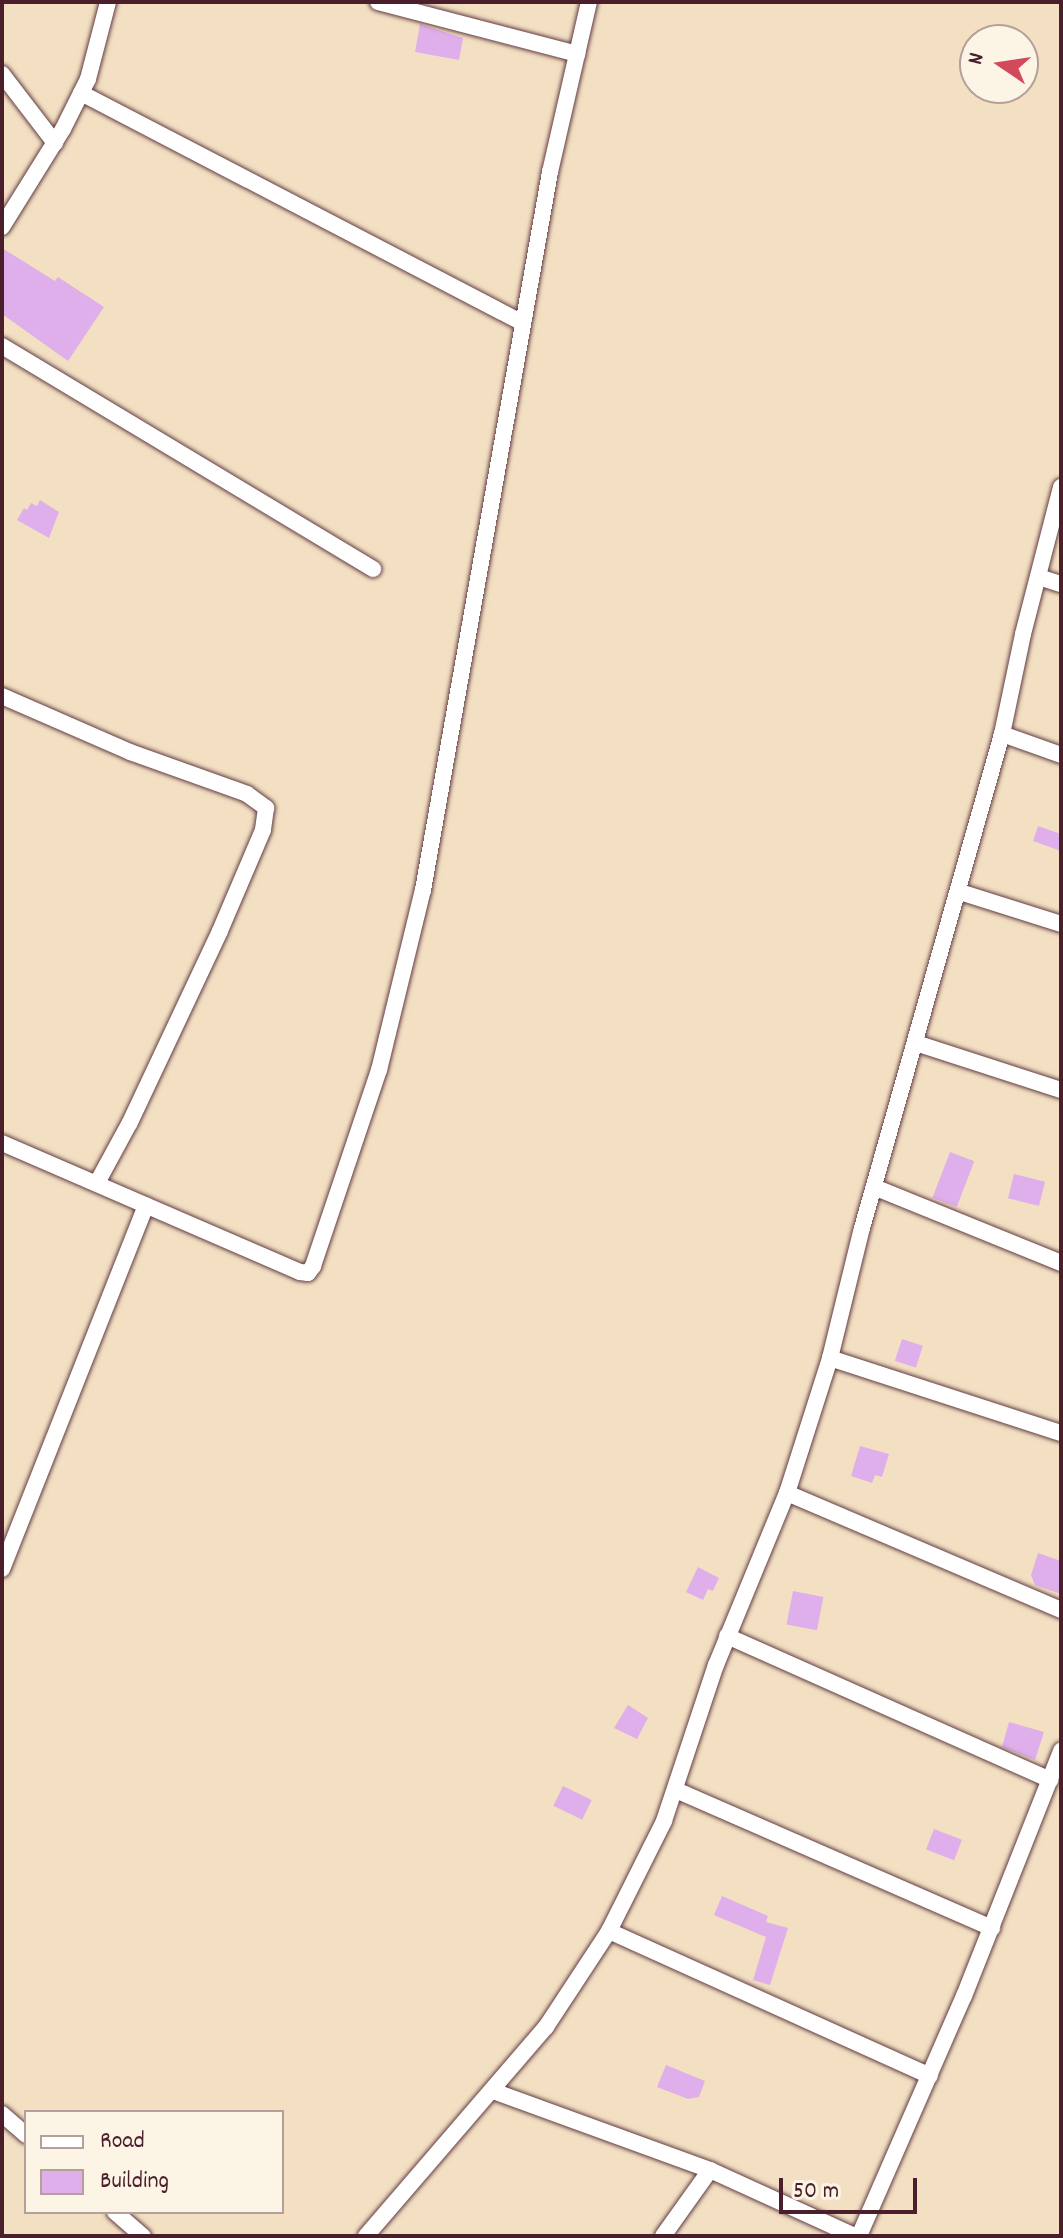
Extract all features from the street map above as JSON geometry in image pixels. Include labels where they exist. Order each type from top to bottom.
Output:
[{"type":"street","points":[[2,227],[55,143],[81,93],[108,2]]},
{"type":"street","points":[[378,2],[577,54]]},
{"type":"street","points":[[2,1143],[300,1272],[308,1273],[313,1266],[379,1070],[423,890],[550,172],[589,2]]},
{"type":"street","points":[[2,74],[55,143]]},
{"type":"street","points":[[81,93],[522,323]]},
{"type":"street","points":[[2,346],[373,569]]},
{"type":"street","points":[[366,2236],[410,2181],[493,2091],[546,2027],[609,1931],[676,1790],[727,1636],[787,1493],[830,1358],[874,1187],[960,892],[1002,734],[1061,487]]},
{"type":"street","points":[[1039,577],[1061,584]]},
{"type":"street","points":[[2,696],[130,752],[247,794],[266,808],[263,830],[220,931],[129,1124],[97,1183]]},
{"type":"street","points":[[1002,734],[1061,755]]},
{"type":"street","points":[[960,892],[1061,924]]},
{"type":"street","points":[[916,1043],[1061,1090]]},
{"type":"street","points":[[874,1187],[1061,1263]]},
{"type":"street","points":[[2,1569],[146,1205]]},
{"type":"street","points":[[830,1358],[1061,1433]]},
{"type":"street","points":[[787,1493],[1061,1610]]},
{"type":"street","points":[[727,1636],[1050,1780]]},
{"type":"street","points":[[493,2091],[710,2170],[857,2236],[930,2076],[1061,1751]]},
{"type":"street","points":[[676,1790],[992,1928]]},
{"type":"street","points":[[609,1931],[930,2076]]},
{"type":"street","points":[[2,2114],[24,2133]]},
{"type":"street","points":[[663,2236],[710,2170]]},
{"type":"street","points":[[117,2214],[143,2236]]},
{"type":"building","points":[[420,24],[463,38],[459,60],[415,52]]},
{"type":"building","points":[[2,248],[55,281],[58,277],[104,307],[68,361],[2,314]]},
{"type":"building","points":[[40,500],[59,512],[49,538],[17,520],[24,508],[27,510],[31,503],[37,506]]},
{"type":"building","points":[[1038,826],[1061,834],[1061,851],[1033,841]]},
{"type":"building","points":[[950,1152],[974,1161],[957,1207],[932,1198]]},
{"type":"building","points":[[1014,1174],[1045,1182],[1039,1206],[1008,1198]]},
{"type":"building","points":[[902,1339],[923,1346],[916,1368],[895,1361]]},
{"type":"building","points":[[860,1446],[889,1454],[882,1477],[875,1475],[872,1483],[851,1476]]},
{"type":"building","points":[[1038,1553],[1061,1561],[1061,1594],[1035,1585],[1031,1575]]},
{"type":"building","points":[[698,1567],[719,1578],[713,1591],[708,1589],[703,1600],[686,1592]]},
{"type":"building","points":[[793,1591],[823,1597],[817,1630],[787,1624]]},
{"type":"building","points":[[628,1705],[648,1718],[637,1739],[614,1728]]},
{"type":"building","points":[[1009,1722],[1044,1732],[1035,1760],[1002,1747]]},
{"type":"building","points":[[563,1786],[592,1800],[582,1820],[553,1806]]},
{"type":"building","points":[[934,1829],[962,1840],[954,1860],[926,1850]]},
{"type":"building","points":[[722,1896],[768,1916],[766,1922],[788,1928],[770,1985],[753,1980],[766,1937],[714,1915]]},
{"type":"building","points":[[666,2065],[705,2081],[699,2097],[688,2099],[657,2087]]}]
